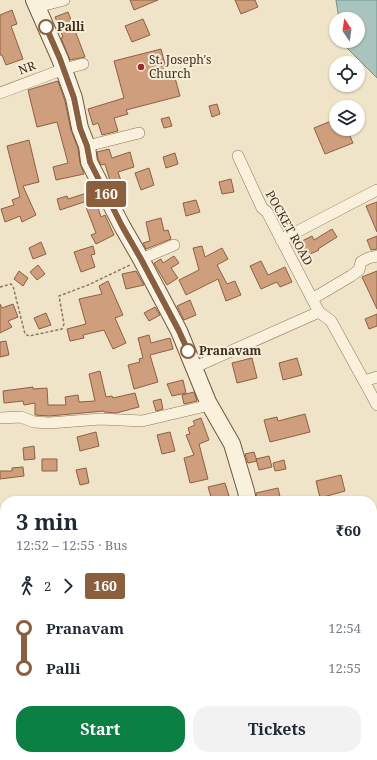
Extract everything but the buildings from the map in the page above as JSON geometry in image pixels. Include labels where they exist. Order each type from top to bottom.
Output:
[{"type":"main road","points":[[35,3],[64,69],[74,98],[80,128],[87,146],[90,162],[122,226],[179,331],[210,405],[232,444],[246,491],[245,496]]},
{"type":"street","points":[[35,3],[64,0]]},
{"type":"street","name":"NR","points":[[0,93],[64,69],[83,64]]},
{"type":"street","points":[[87,146],[139,133]]},
{"type":"street","name":"POCKET ROAD","points":[[238,156],[262,208],[267,212],[318,312]]},
{"type":"street","points":[[281,240],[377,190]]},
{"type":"street","points":[[141,259],[174,245]]},
{"type":"street","points":[[312,299],[359,270],[361,262],[368,258],[377,256]]},
{"type":"street","points":[[195,367],[318,312],[331,321],[377,405]]},
{"type":"street","points":[[364,381],[377,377]]},
{"type":"street","points":[[0,418],[21,417],[34,422],[49,423],[101,419],[142,422],[210,405]]},
{"type":"path","points":[[0,287],[11,284],[13,286],[25,334],[29,336],[62,329],[64,324],[60,296],[88,285],[141,259]]},
{"type":"water","points":[[336,0],[377,0],[377,78],[365,66],[365,56],[355,56],[347,48],[365,48],[365,12],[338,12]]},
{"type":"bus line","name":"160","points":[[46,27],[60,59],[74,98],[80,128],[87,146],[90,162],[122,226],[179,331],[188,351]]},
{"type":"place","name":"Palli","points":[[46,27]]},
{"type":"place","name":"St. Joseph's Church","points":[[141,67]]},
{"type":"place","name":"Pranavam","points":[[188,351]]}]
